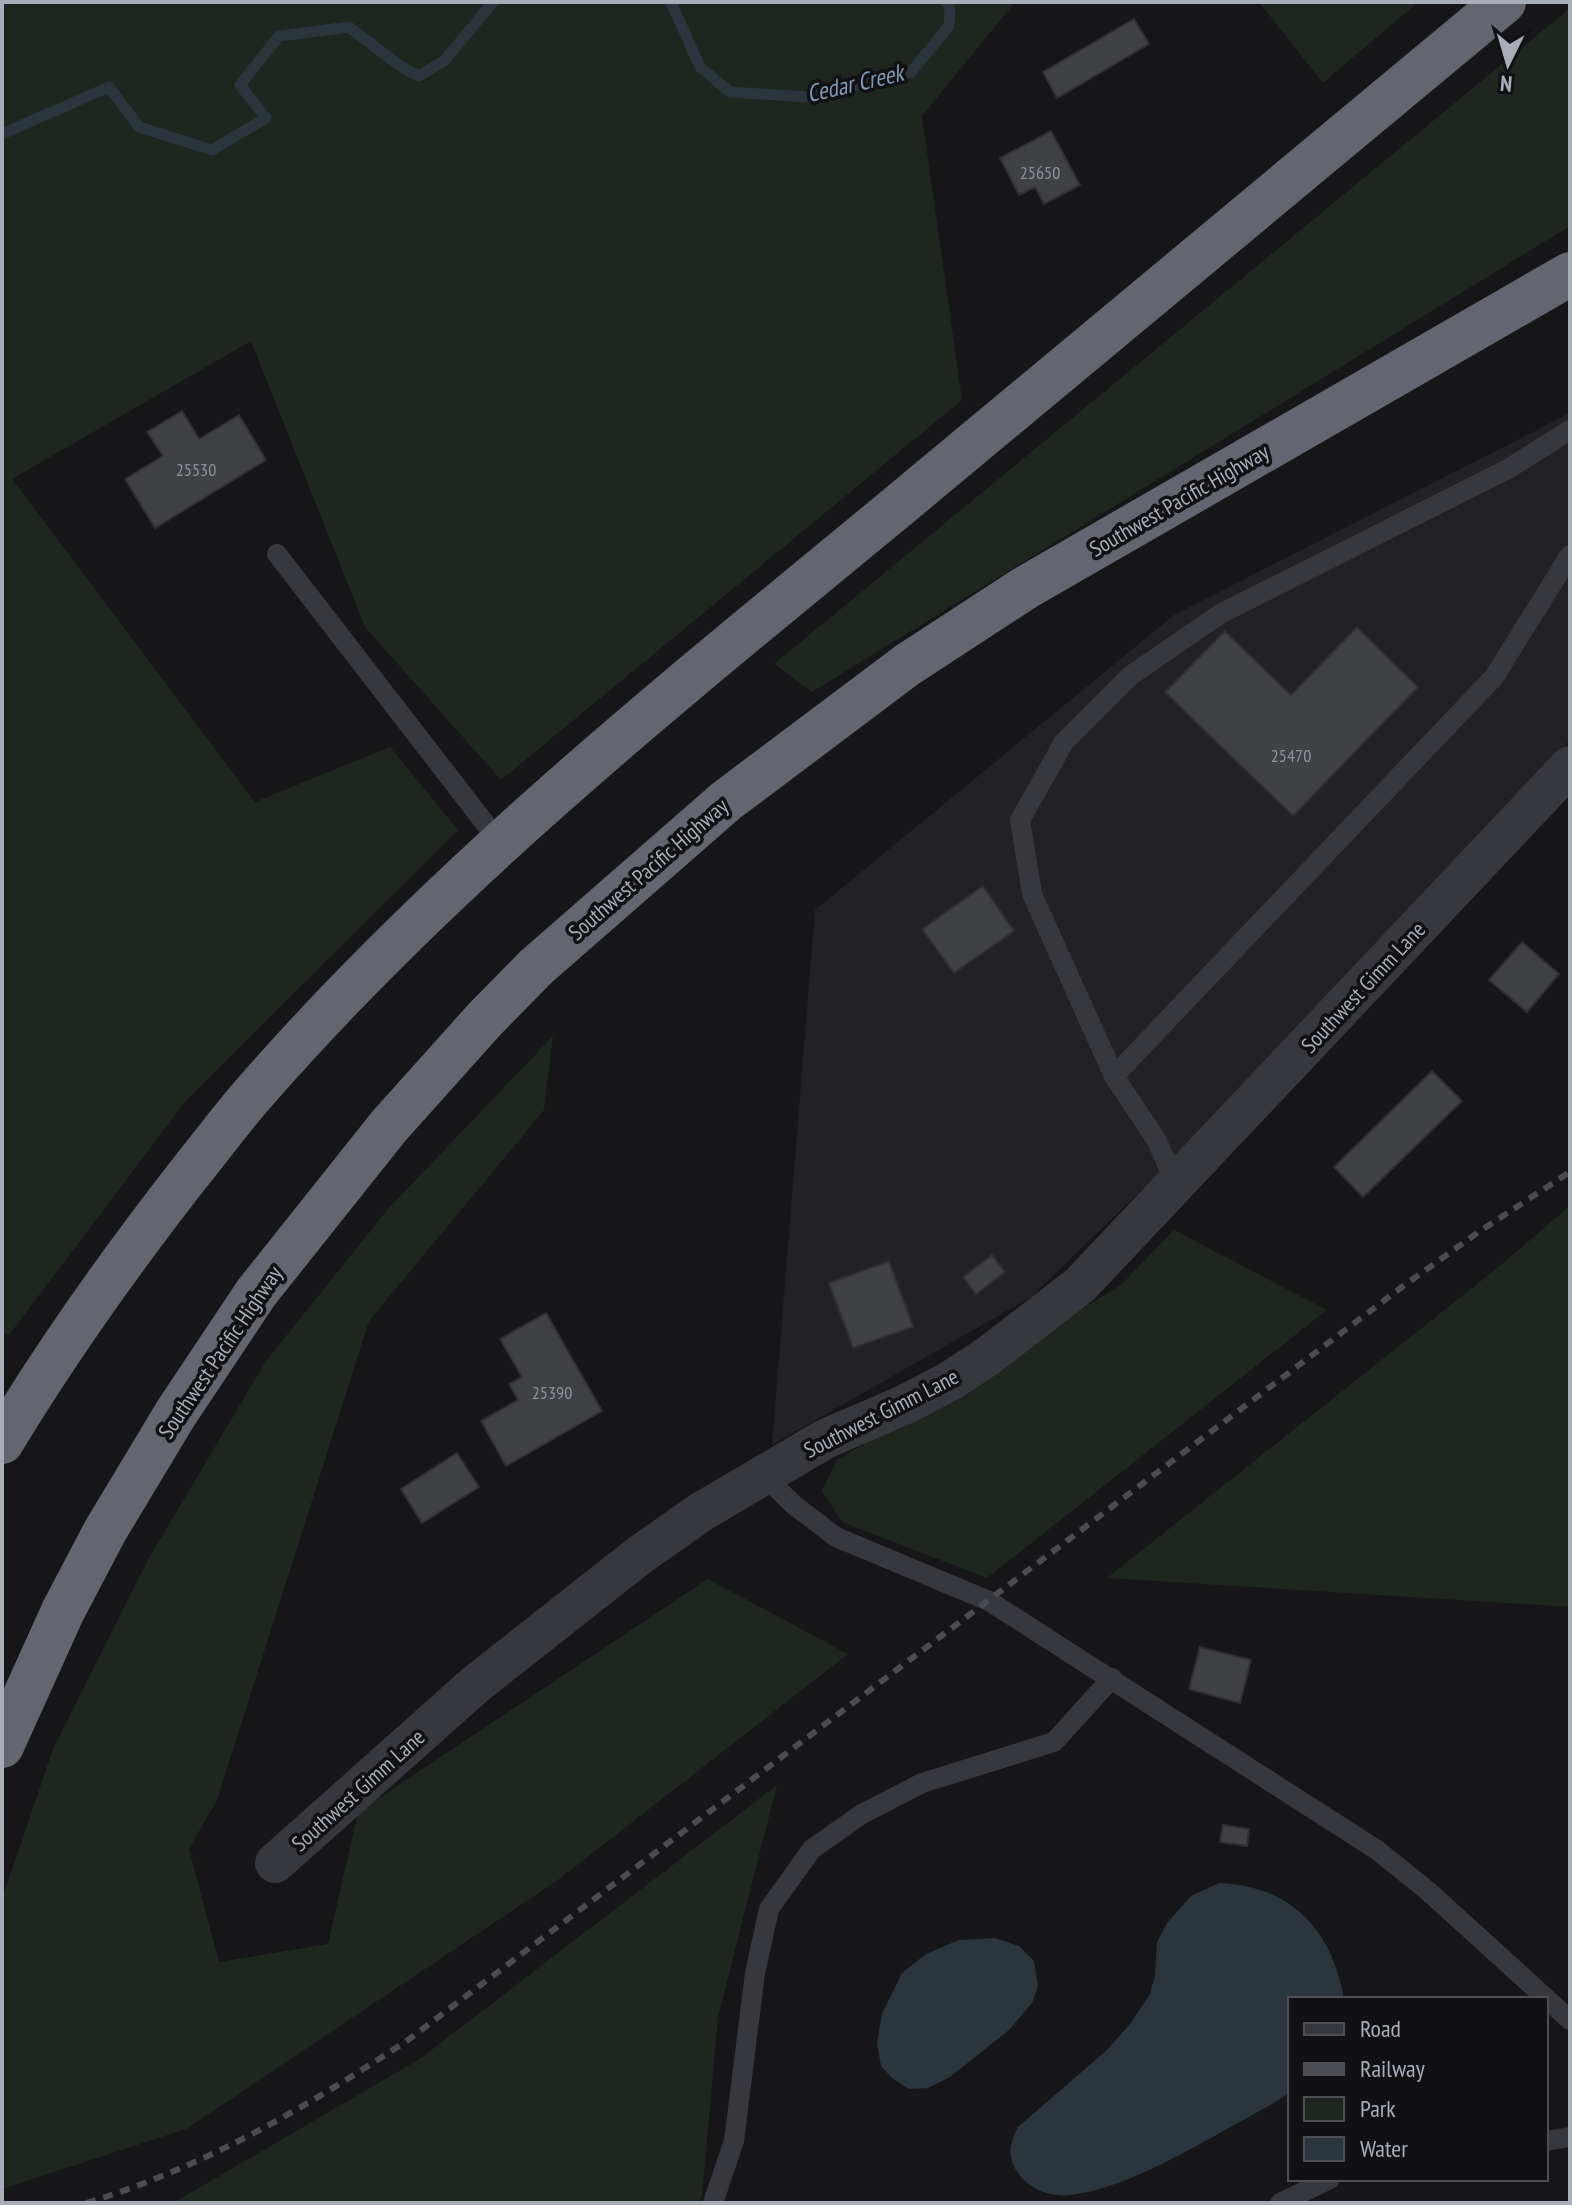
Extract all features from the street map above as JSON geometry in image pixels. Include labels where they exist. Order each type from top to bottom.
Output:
[{"type":"highway","points":[[2,1442],[126,1254],[252,1094],[350,989],[501,844],[733,643],[1504,2]]},
{"type":"highway","name":"Southwest Pacific Highway","points":[[2,1746],[63,1611],[105,1531],[176,1413],[247,1306],[389,1126],[536,967],[726,801],[907,665],[1025,588],[1570,274]]},
{"type":"street","name":"Southwest Gimm Lane","points":[[275,1863],[476,1684],[641,1554],[701,1512],[825,1439],[950,1381],[988,1356],[1080,1285],[1570,766]]},
{"type":"lane","points":[[1176,1184],[1156,1139],[1114,1076],[1032,894],[1020,820],[1064,742],[1130,676],[1220,614],[1508,469],[1570,430]]},
{"type":"lane","points":[[277,554],[501,844]]},
{"type":"lane","points":[[1114,1076],[1494,677],[1570,555]]},
{"type":"lane","points":[[763,1475],[794,1505],[836,1537],[989,1601],[1377,1850],[1428,1891],[1545,1997]]},
{"type":"lane","points":[[713,2203],[734,2141],[755,1973],[769,1909],[812,1849],[862,1814],[922,1783],[1054,1742],[1112,1678]]},
{"type":"lane","points":[[1548,2000],[1570,2020]]},
{"type":"lane","points":[[1548,2141],[1570,2137]]},
{"type":"lane","points":[[1280,2203],[1326,2181]]},
{"type":"shaded area","points":[[1570,413],[1570,740],[1246,1089],[1031,1297],[772,1445],[815,910],[1174,615]]},
{"type":"green space","points":[[2,2],[1015,2],[922,116],[962,400],[501,780],[365,627],[251,341],[12,479],[255,802],[390,747],[458,830],[185,1102],[9,1335],[2,1332]]},
{"type":"green space","points":[[1259,2],[1418,2],[1323,83]]},
{"type":"green space","points":[[1570,8],[1570,226],[812,692],[774,664]]},
{"type":"green space","points":[[553,1036],[544,1110],[369,1321],[217,1800],[189,1849],[219,1962],[328,1944],[358,1812],[708,1579],[848,1654],[558,1880],[186,2129],[2,2189],[2,1899],[53,1749],[149,1558],[266,1361],[388,1209]]},
{"type":"green space","points":[[1570,1206],[1570,1607],[1107,1578],[1496,1269]]},
{"type":"green space","points":[[1174,1230],[1327,1310],[987,1578],[842,1522],[822,1491],[836,1461],[1122,1284]]},
{"type":"green space","points":[[777,1785],[718,2017],[702,2197],[698,2203],[173,2203],[421,2058]]},
{"type":"water","points":[[1219,1883],[1245,1886],[1287,1903],[1318,1932],[1330,1952],[1344,1997],[1288,1997],[1288,2093],[1267,2107],[1182,2154],[1113,2185],[1063,2195],[1050,2194],[1031,2186],[1016,2170],[1011,2158],[1012,2140],[1018,2127],[1107,2050],[1130,2024],[1150,1994],[1155,1975],[1157,1942],[1167,1923],[1191,1896]]},
{"type":"water","points":[[995,1938],[1019,1946],[1034,1961],[1038,1986],[1032,2003],[1009,2030],[950,2077],[928,2088],[909,2089],[893,2079],[881,2066],[877,2043],[882,2014],[902,1973],[926,1954],[959,1940]]},
{"type":"building","points":[[1134,19],[1149,44],[1057,98],[1043,72]]},
{"type":"building","points":[[1051,131],[1080,185],[1044,204],[1035,187],[1019,195],[1000,158]]},
{"type":"building","points":[[182,411],[199,439],[239,415],[266,460],[155,528],[125,479],[163,456],[147,432]]},
{"type":"building","points":[[1357,627],[1418,687],[1293,816],[1165,692],[1225,631],[1291,695]]},
{"type":"building","points":[[983,886],[1014,931],[954,973],[922,929]]},
{"type":"building","points":[[1522,942],[1559,974],[1527,1012],[1489,980]]},
{"type":"building","points":[[1432,1071],[1462,1101],[1363,1197],[1334,1167]]},
{"type":"building","points":[[992,1255],[1005,1272],[976,1294],[963,1277]]},
{"type":"building","points":[[889,1261],[913,1327],[853,1348],[829,1283]]},
{"type":"building","points":[[546,1313],[602,1411],[506,1466],[481,1421],[518,1400],[509,1384],[522,1377],[500,1339]]},
{"type":"building","points":[[457,1453],[479,1487],[422,1523],[401,1489]]},
{"type":"building","points":[[1200,1647],[1251,1660],[1240,1703],[1189,1689]]},
{"type":"building","points":[[1223,1825],[1249,1829],[1247,1846],[1220,1842]]},
{"type":"waterway","name":"Cedar Creek","points":[[2,134],[109,87],[139,127],[212,150],[266,118],[240,85],[279,36],[349,27],[403,68],[419,76],[444,61],[493,2]]},
{"type":"waterway","name":"Cedar Creek","points":[[671,2],[700,67],[730,92],[809,97],[911,72],[949,26],[950,8],[947,2]]},
{"type":"railway","points":[[86,2203],[171,2172],[253,2134],[332,2089],[408,2040],[1402,1287],[1570,1172]]}]
